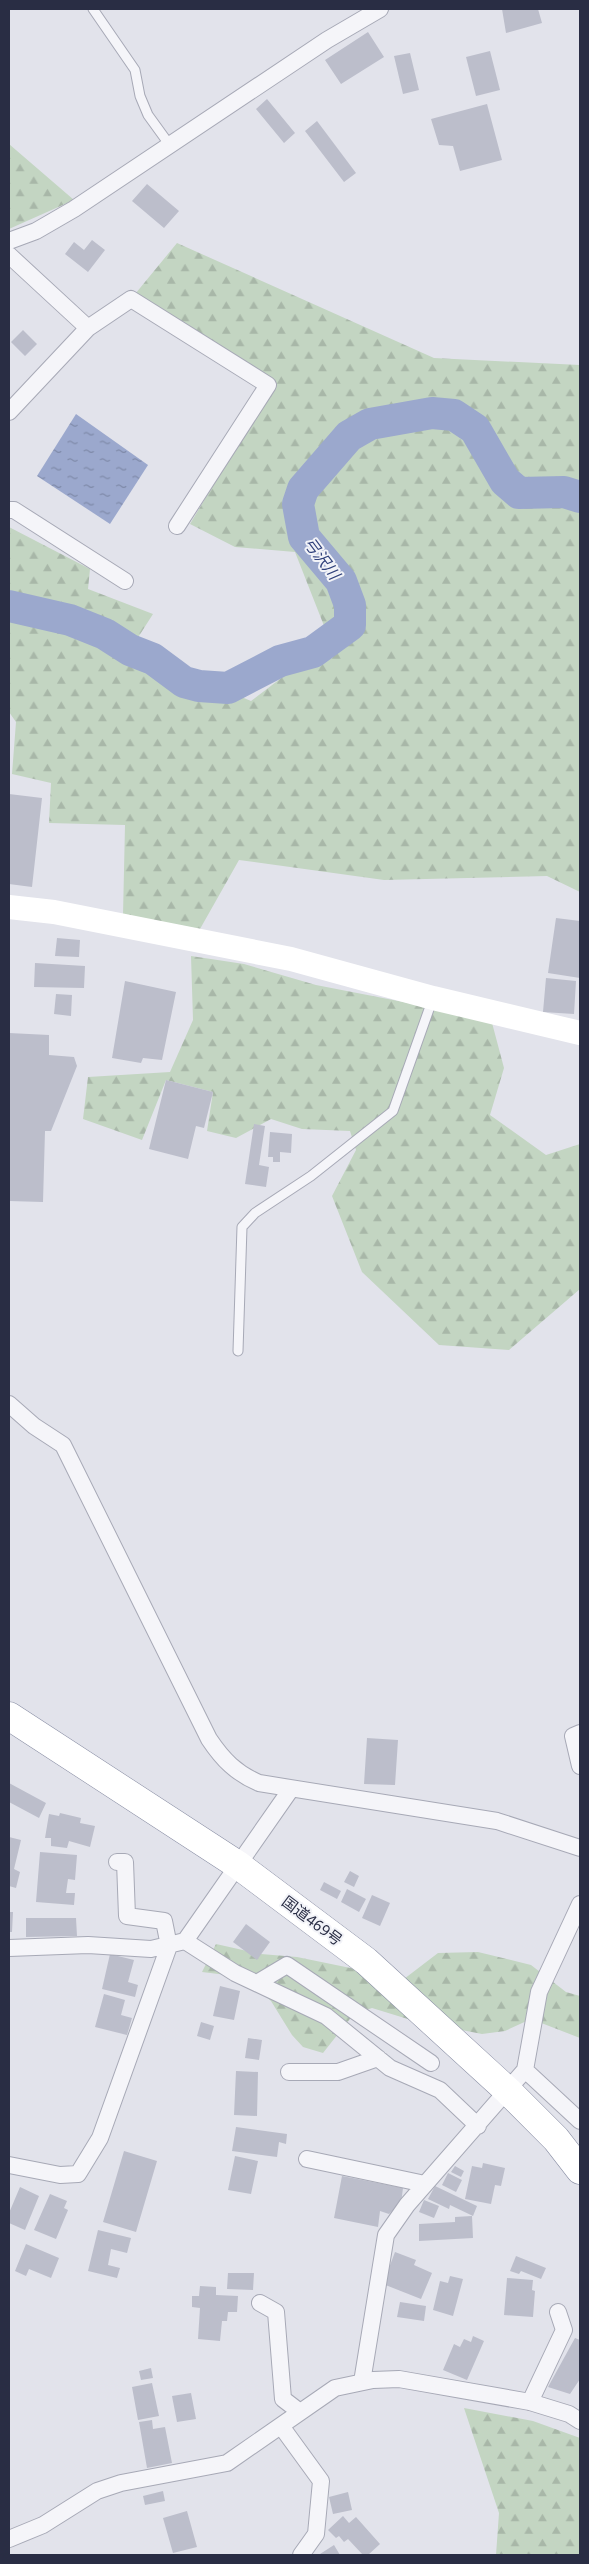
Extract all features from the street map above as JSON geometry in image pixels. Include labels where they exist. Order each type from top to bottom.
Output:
[{"type":"highway","name":"国道469号","points":[[9,1716],[238,1866],[366,1961],[508,2091],[556,2139],[580,2170]]},
{"type":"street","points":[[9,241],[36,231],[74,209],[326,40],[380,9]]},
{"type":"street","points":[[9,255],[88,328]]},
{"type":"street","points":[[9,412],[88,328],[131,299],[268,385],[177,526]]},
{"type":"street","points":[[9,510],[14,510],[125,581]]},
{"type":"street","points":[[9,908],[54,912],[214,942],[291,959],[433,998],[580,1033]]},
{"type":"street","points":[[9,1404],[34,1426],[63,1444],[209,1739],[223,1759],[239,1774],[259,1784],[497,1821],[580,1848]]},
{"type":"street","points":[[580,1733],[572,1736],[580,1766]]},
{"type":"street","points":[[9,1948],[88,1945],[152,1949],[185,1941],[291,1789]]},
{"type":"street","points":[[9,2165],[60,2175],[78,2174],[100,2138],[169,1946],[164,1921],[127,1916],[125,1862],[117,1862]]},
{"type":"street","points":[[362,2382],[386,2235],[425,2184],[478,2126],[525,2070],[539,1992],[580,1904]]},
{"type":"street","points":[[185,1941],[257,1983],[326,2016],[390,2068],[440,2090],[478,2126]]},
{"type":"street","points":[[257,1983],[288,1965],[431,2063]]},
{"type":"street","points":[[289,2072],[338,2072],[378,2058]]},
{"type":"street","points":[[525,2070],[580,2121]]},
{"type":"street","points":[[307,2158],[425,2184]]},
{"type":"street","points":[[260,2303],[276,2312],[283,2400],[300,2412]]},
{"type":"street","points":[[530,2402],[564,2330],[558,2312]]},
{"type":"street","points":[[9,2539],[43,2526],[97,2491],[121,2483],[226,2463],[335,2388],[362,2382],[399,2379],[530,2402],[569,2414],[580,2421]]},
{"type":"street","points":[[281,2426],[321,2481],[316,2534],[301,2555]]},
{"type":"lane","points":[[92,9],[135,70],[140,96],[148,115],[169,144]]},
{"type":"lane","points":[[238,1351],[242,1227],[255,1213],[311,1176],[393,1111],[433,998]]},
{"type":"green space","points":[[9,144],[74,200],[9,229]]},
{"type":"green space","points":[[177,243],[434,358],[580,365],[580,892],[547,876],[384,880],[239,860],[200,929],[123,915],[125,825],[49,823],[51,783],[12,774],[16,722],[9,712],[9,527],[90,569],[88,589],[153,614],[130,650],[251,701],[330,641],[295,552],[235,547],[190,524],[271,388],[131,299]]},
{"type":"green space","points":[[191,956],[244,964],[316,985],[491,1019],[504,1068],[490,1115],[546,1155],[580,1144],[580,1289],[509,1350],[439,1345],[362,1272],[332,1196],[356,1150],[350,1131],[302,1129],[271,1119],[236,1138],[207,1131],[213,1092],[166,1080],[142,1140],[83,1119],[88,1077],[170,1072],[193,1020]]},
{"type":"green space","points":[[216,1944],[261,1954],[297,1957],[404,1979],[438,1953],[478,1952],[531,1965],[566,1992],[580,1996],[580,2038],[531,2019],[505,2031],[482,2034],[411,2020],[372,2008],[353,2015],[323,2053],[303,2047],[292,2035],[271,2001],[243,1977],[202,1972]]},
{"type":"green space","points":[[464,2408],[533,2421],[580,2438],[580,2555],[496,2555],[499,2513]]},
{"type":"water","points":[[76,414],[148,465],[110,524],[37,476]]},
{"type":"building","points":[[502,9],[538,9],[542,23],[506,33]]},
{"type":"building","points":[[368,32],[384,57],[341,84],[325,60]]},
{"type":"building","points":[[490,51],[500,90],[476,96],[466,57]]},
{"type":"building","points":[[410,53],[419,90],[403,94],[394,56]]},
{"type":"building","points":[[267,99],[295,133],[284,143],[256,109]]},
{"type":"building","points":[[487,104],[502,160],[460,171],[453,146],[439,145],[431,119]]},
{"type":"building","points":[[317,121],[356,173],[344,182],[305,131]]},
{"type":"building","points":[[147,184],[179,211],[164,228],[132,201]]},
{"type":"building","points":[[92,240],[105,250],[88,272],[65,254],[74,242],[84,250]]},
{"type":"building","points":[[23,330],[37,344],[25,356],[11,342]]},
{"type":"building","points":[[9,794],[42,798],[32,887],[9,884]]},
{"type":"building","points":[[556,918],[580,921],[580,978],[548,973]]},
{"type":"building","points":[[57,938],[80,940],[79,957],[55,956]]},
{"type":"building","points":[[35,963],[85,966],[84,988],[34,987]]},
{"type":"building","points":[[546,978],[576,981],[574,1014],[543,1012]]},
{"type":"building","points":[[125,981],[176,992],[162,1060],[143,1058],[141,1063],[112,1058]]},
{"type":"building","points":[[56,994],[72,995],[71,1016],[54,1014]]},
{"type":"building","points":[[9,1033],[49,1035],[49,1055],[74,1057],[77,1066],[51,1131],[45,1131],[43,1202],[9,1201]]},
{"type":"building","points":[[166,1080],[213,1092],[204,1128],[196,1126],[188,1159],[149,1149]]},
{"type":"building","points":[[254,1124],[265,1126],[259,1165],[269,1167],[266,1187],[245,1184]]},
{"type":"building","points":[[270,1132],[292,1134],[291,1153],[280,1152],[280,1162],[273,1162],[273,1157],[268,1157]]},
{"type":"building","points":[[367,1738],[398,1740],[395,1785],[364,1784]]},
{"type":"building","points":[[9,1783],[46,1803],[39,1818],[9,1802]]},
{"type":"building","points":[[60,1813],[81,1818],[80,1823],[95,1826],[90,1847],[69,1841],[67,1848],[51,1846],[51,1838],[45,1838],[49,1814],[59,1816]]},
{"type":"building","points":[[9,1837],[21,1840],[14,1869],[20,1872],[16,1888],[9,1886]]},
{"type":"building","points":[[40,1852],[77,1855],[75,1880],[68,1879],[66,1893],[75,1893],[74,1905],[36,1902]]},
{"type":"building","points":[[350,1871],[359,1876],[354,1887],[344,1882]]},
{"type":"building","points":[[324,1882],[341,1891],[337,1899],[320,1890]]},
{"type":"building","points":[[347,1889],[366,1899],[359,1912],[341,1902]]},
{"type":"building","points":[[372,1895],[390,1903],[380,1926],[362,1918]]},
{"type":"building","points":[[9,1912],[13,1912],[12,1932],[9,1932]]},
{"type":"building","points":[[26,1918],[76,1918],[77,1936],[26,1937]]},
{"type":"building","points":[[246,1924],[270,1942],[257,1960],[233,1942]]},
{"type":"building","points":[[110,1954],[134,1960],[128,1982],[138,1985],[135,1997],[102,1989]]},
{"type":"building","points":[[220,1986],[240,1991],[234,2020],[213,2016]]},
{"type":"building","points":[[104,1994],[125,2000],[121,2015],[132,2018],[127,2035],[95,2027]]},
{"type":"building","points":[[201,2022],[214,2026],[210,2040],[197,2036]]},
{"type":"building","points":[[248,2038],[262,2040],[259,2060],[245,2058]]},
{"type":"building","points":[[236,2071],[258,2072],[257,2116],[234,2115]]},
{"type":"building","points":[[236,2127],[287,2134],[286,2144],[279,2142],[277,2157],[232,2151]]},
{"type":"building","points":[[124,2151],[157,2161],[136,2232],[103,2222]]},
{"type":"building","points":[[235,2156],[258,2161],[251,2194],[228,2190]]},
{"type":"building","points":[[483,2163],[505,2168],[501,2186],[495,2185],[491,2204],[465,2199],[472,2166],[482,2168]]},
{"type":"building","points":[[455,2166],[464,2171],[461,2177],[451,2172]]},
{"type":"building","points":[[448,2173],[462,2180],[456,2192],[442,2185]]},
{"type":"building","points":[[342,2176],[403,2188],[401,2203],[389,2214],[380,2211],[378,2227],[334,2218]]},
{"type":"building","points":[[435,2186],[477,2206],[473,2216],[450,2205],[449,2209],[428,2199]]},
{"type":"building","points":[[20,2187],[39,2196],[25,2230],[9,2223],[9,2213]]},
{"type":"building","points":[[50,2194],[67,2201],[64,2208],[68,2210],[56,2239],[34,2230]]},
{"type":"building","points":[[424,2200],[439,2206],[434,2218],[419,2212]]},
{"type":"building","points":[[472,2216],[473,2238],[419,2241],[419,2224],[455,2222],[455,2217]]},
{"type":"building","points":[[98,2230],[131,2238],[127,2253],[111,2249],[108,2265],[120,2268],[117,2278],[88,2271]]},
{"type":"building","points":[[26,2244],[59,2258],[51,2278],[29,2269],[26,2276],[15,2271]]},
{"type":"building","points":[[395,2252],[416,2260],[414,2265],[432,2273],[421,2299],[383,2284]]},
{"type":"building","points":[[516,2256],[546,2268],[541,2279],[521,2271],[519,2274],[510,2271]]},
{"type":"building","points":[[228,2273],[254,2273],[253,2290],[227,2289]]},
{"type":"building","points":[[450,2276],[463,2279],[453,2316],[433,2310],[440,2281],[448,2283]]},
{"type":"building","points":[[507,2278],[533,2280],[532,2290],[535,2291],[533,2317],[504,2315]]},
{"type":"building","points":[[200,2286],[216,2287],[216,2295],[238,2296],[237,2312],[228,2312],[227,2321],[222,2321],[220,2341],[198,2339],[200,2308],[192,2307],[192,2296],[199,2296]]},
{"type":"building","points":[[400,2302],[426,2306],[424,2321],[397,2317]]},
{"type":"building","points":[[473,2336],[484,2341],[467,2380],[443,2370],[454,2344],[460,2347],[464,2339],[471,2342]]},
{"type":"building","points":[[575,2338],[580,2340],[580,2379],[570,2394],[548,2387]]},
{"type":"building","points":[[151,2368],[153,2378],[141,2380],[139,2371]]},
{"type":"building","points":[[152,2383],[159,2416],[138,2420],[132,2387]]},
{"type":"building","points":[[191,2393],[196,2419],[177,2422],[172,2396]]},
{"type":"building","points":[[152,2420],[153,2429],[165,2427],[172,2463],[147,2468],[139,2422]]},
{"type":"building","points":[[163,2491],[165,2501],[145,2505],[143,2496]]},
{"type":"building","points":[[348,2492],[352,2510],[333,2514],[329,2497]]},
{"type":"building","points":[[187,2511],[197,2547],[173,2553],[163,2518]]},
{"type":"building","points":[[343,2516],[349,2523],[356,2517],[380,2544],[368,2555],[363,2555],[348,2539],[344,2542],[339,2536],[336,2538],[328,2530]]},
{"type":"building","points":[[334,2545],[340,2555],[320,2554]]},
{"type":"waterway","name":"弓沢川","points":[[9,606],[70,620],[105,634],[130,650],[153,659],[184,682],[199,686],[228,688],[280,661],[313,652],[350,625],[350,605],[341,581],[304,537],[298,504],[303,489],[349,436],[370,424],[432,413],[454,415],[475,429],[505,481],[519,493],[564,492],[580,497]]}]
